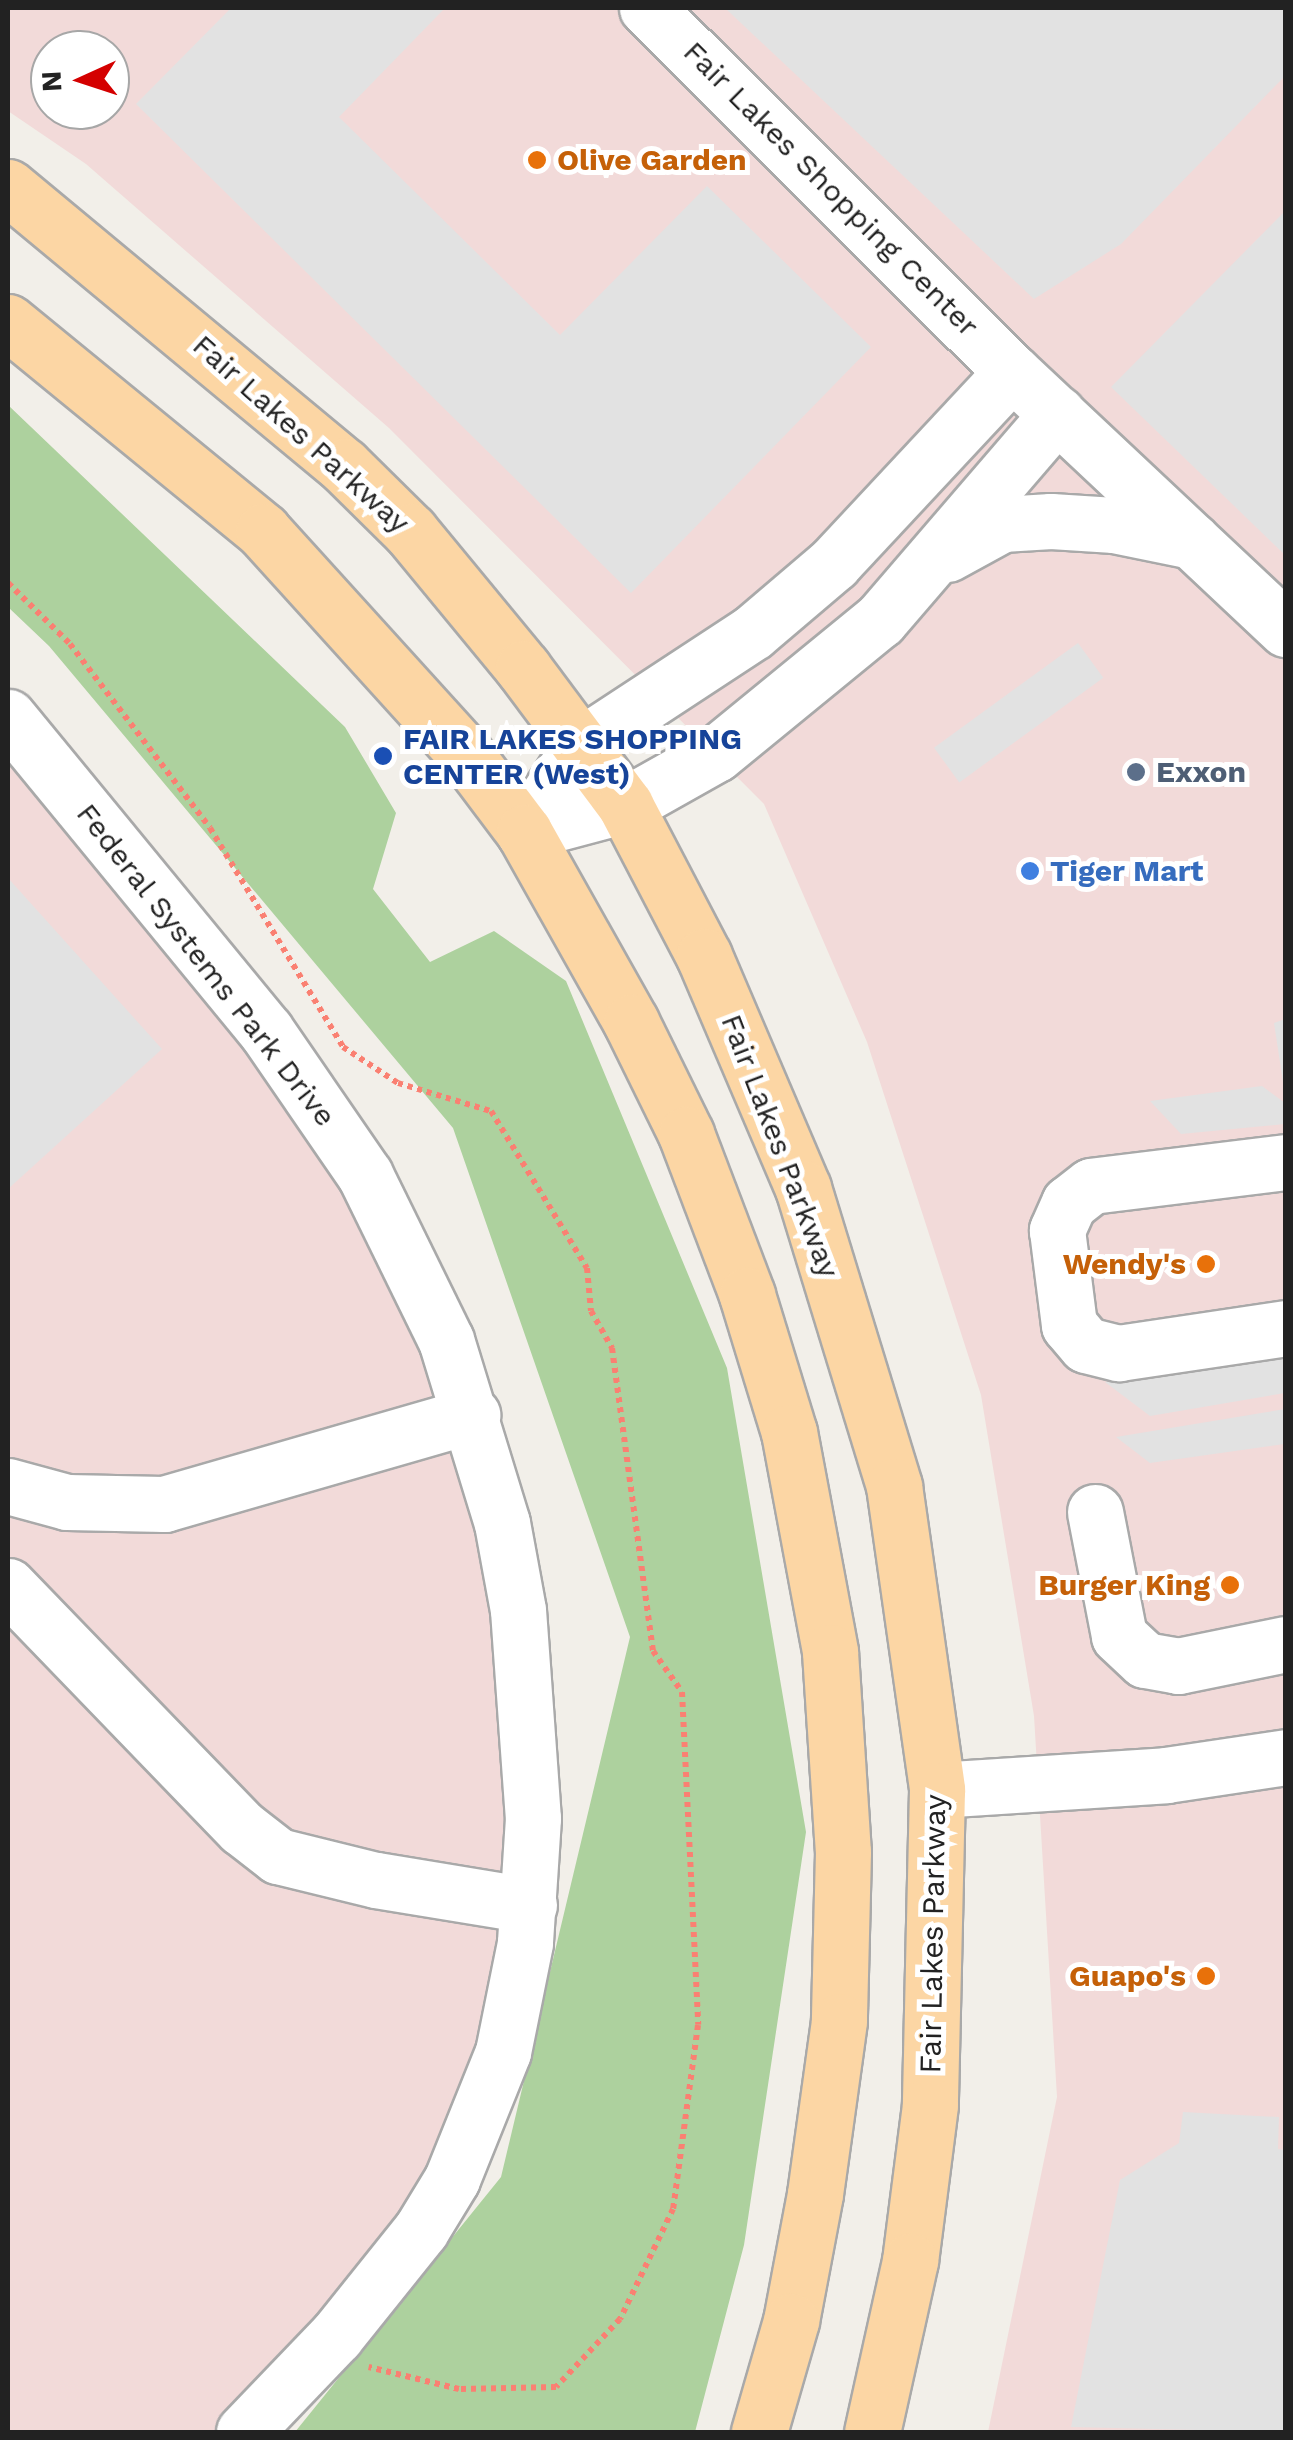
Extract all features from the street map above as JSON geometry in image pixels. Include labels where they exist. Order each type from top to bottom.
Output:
[{"type":"main road","name":"Fair Lakes Parkway","points":[[8,187],[344,466],[410,531],[582,745],[624,805],[704,956],[803,1188],[854,1344],[894,1486],[937,1790],[930,2106],[910,2261],[872,2432]]},
{"type":"main road","points":[[8,322],[189,464],[263,531],[425,708],[524,832],[686,1134],[747,1295],[789,1432],[830,1652],[843,1852],[839,2021],[791,2320],[759,2432]]},
{"type":"street","name":"Fair Lakes Shopping Center","points":[[648,8],[1012,372],[1286,629]]},
{"type":"street","points":[[524,832],[582,745],[753,632],[834,563],[1012,372]]},
{"type":"street","points":[[524,832],[624,805],[716,754],[880,620],[1058,414]]},
{"type":"street","points":[[927,564],[1002,524],[1080,521],[1193,541]]},
{"type":"street","name":"Federal Systems Park Drive","points":[[8,717],[316,1098],[408,1256],[472,1414],[518,1610],[533,1818],[529,1905],[502,2052],[452,2179],[393,2270],[261,2427]]},
{"type":"street","points":[[1286,1162],[1091,1186],[1069,1203],[1057,1230],[1069,1325],[1086,1344],[1119,1353],[1286,1328]]},
{"type":"street","points":[[8,1486],[67,1502],[164,1504],[472,1414]]},
{"type":"street","points":[[1095,1512],[1118,1636],[1145,1660],[1178,1666],[1286,1644]]},
{"type":"street","points":[[8,1586],[242,1828],[278,1856],[376,1880],[529,1905]]},
{"type":"street","points":[[937,1790],[1166,1775],[1286,1757]]},
{"type":"shaded area","points":[[8,8],[1285,8],[1285,2432],[988,2432],[1057,2097],[1034,1716],[981,1395],[867,1042],[764,804],[389,428],[86,164],[36,130],[130,130],[130,30],[30,30],[30,126],[8,111]]},
{"type":"shaded area","points":[[231,8],[445,8],[339,117],[560,335],[707,186],[871,347],[631,593],[136,104]]},
{"type":"shaded area","points":[[725,8],[1285,8],[1285,76],[1121,244],[1034,299]]},
{"type":"shaded area","points":[[1285,211],[1285,555],[1111,387]]},
{"type":"shaded area","points":[[1078,643],[1103,678],[959,782],[934,748]]},
{"type":"shaded area","points":[[8,717],[266,1031],[472,1415],[533,1818],[480,2116],[244,2432],[8,2432]]},
{"type":"shaded area","points":[[8,878],[162,1049],[8,1189]]},
{"type":"shaded area","points":[[1286,1019],[1285,1095],[1274,1023]]},
{"type":"shaded area","points":[[1262,1086],[1285,1103],[1285,1124],[1181,1134],[1150,1101]]},
{"type":"shaded area","points":[[1285,1354],[1285,1393],[1150,1416],[1105,1382]]},
{"type":"shaded area","points":[[1285,1409],[1285,1444],[1150,1463],[1116,1437]]},
{"type":"shaded area","points":[[1183,2112],[1279,2117],[1278,2149],[1286,2150],[1285,2432],[1071,2427],[1120,2180],[1179,2143]]},
{"type":"green space","points":[[8,405],[345,727],[396,813],[373,889],[430,962],[494,931],[566,981],[727,1368],[806,1832],[744,2245],[695,2432],[295,2432],[501,2177],[630,1637],[453,1128],[49,646],[8,607]]},
{"type":"place","name":"Olive Garden","points":[[537,160]]},
{"type":"place","name":"FAIR LAKES SHOPPING CENTER (West)","points":[[383,756]]},
{"type":"place","name":"Exxon","points":[[1136,772]]},
{"type":"place","name":"Tiger Mart","points":[[1030,871]]},
{"type":"place","name":"Wendy's","points":[[1206,1264]]},
{"type":"place","name":"Burger King","points":[[1230,1585]]},
{"type":"place","name":"Guapo's","points":[[1206,1976]]}]
